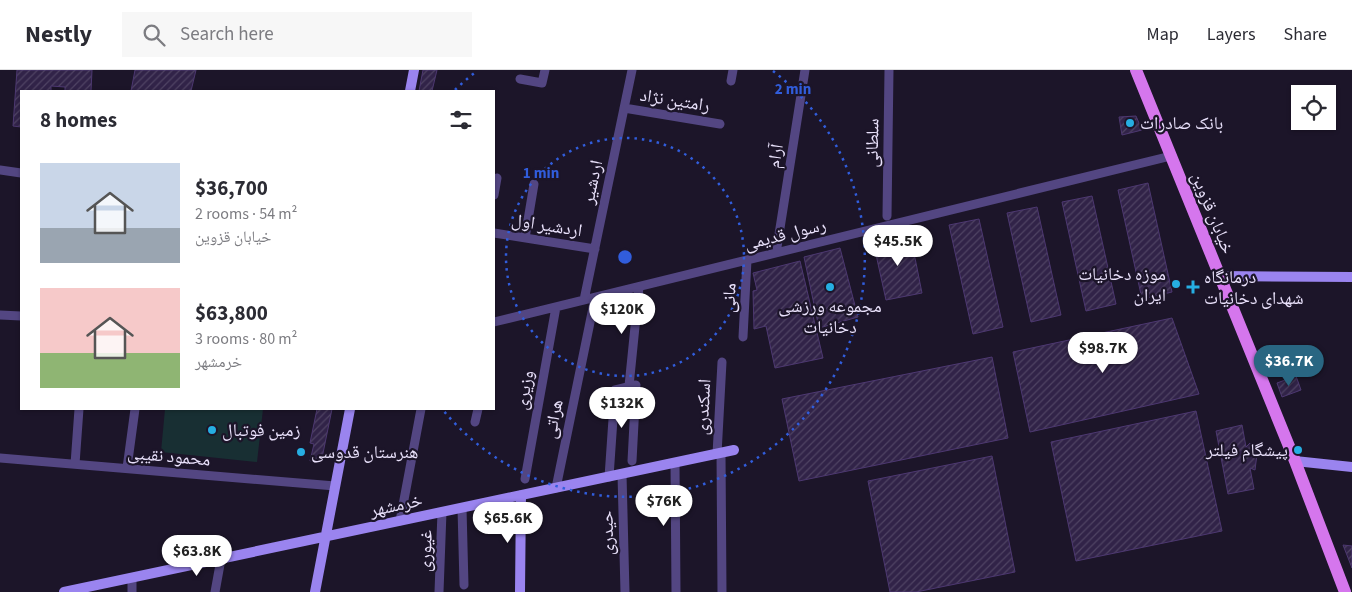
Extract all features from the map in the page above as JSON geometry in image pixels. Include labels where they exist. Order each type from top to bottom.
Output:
[{"type":"main road","name":"خیابان قزوین","points":[[1136,70],[1295,461],[1345,592]]},
{"type":"street","points":[[410,90],[414,70]]},
{"type":"street","points":[[520,79],[542,83],[545,70]]},
{"type":"street","name":"اردشیر","points":[[584,300],[632,70]]},
{"type":"street","points":[[731,81],[733,70]]},
{"type":"street","name":"آرام","points":[[777,247],[805,70]]},
{"type":"street","name":"سلطانی","points":[[887,216],[889,70]]},
{"type":"street","name":"رامتین نژاد","points":[[624,108],[720,124]]},
{"type":"street","name":"رسول قدیمی","points":[[495,325],[584,300],[1171,156]]},
{"type":"street","points":[[0,170],[20,173]]},
{"type":"street","points":[[495,189],[497,178]]},
{"type":"street","points":[[525,238],[534,184]]},
{"type":"street","name":"اردشیر اول","points":[[495,233],[595,249]]},
{"type":"street","name":"مانی","points":[[743,337],[747,260]]},
{"type":"street","points":[[1220,276],[1352,277]]},
{"type":"street","points":[[629,386],[639,287]]},
{"type":"street","name":"هراتی","points":[[556,488],[594,298]]},
{"type":"street","name":"وزیری","points":[[525,479],[556,307]]},
{"type":"street","points":[[0,315],[20,316]]},
{"type":"street","name":"اسکندری","points":[[722,362],[719,454],[722,592]]},
{"type":"street","points":[[609,477],[615,390],[636,385],[632,461]]},
{"type":"street","points":[[75,464],[79,410]]},
{"type":"street","points":[[127,468],[135,410]]},
{"type":"street","points":[[315,592],[350,410]]},
{"type":"street","points":[[400,521],[420,410]]},
{"type":"street","points":[[475,422],[478,410]]},
{"type":"street","name":"خرمشهر","points":[[64,592],[734,450]]},
{"type":"street","name":"محمود نقیبی","points":[[0,458],[335,486]]},
{"type":"street","points":[[1295,461],[1352,467]]},
{"type":"street","points":[[675,463],[676,592]]},
{"type":"street","name":"حیدری","points":[[622,474],[625,592]]},
{"type":"street","points":[[520,592],[521,496]]},
{"type":"street","points":[[462,508],[464,585]]},
{"type":"street","name":"غیوری","points":[[439,592],[442,512]]},
{"type":"street","points":[[215,592],[221,559]]},
{"type":"street","points":[[132,578],[132,592]]},
{"type":"green space","name":"زمین فوتبال","points":[[165,410],[263,410],[257,462],[161,452]]},
{"type":"building","points":[[17,70],[92,70],[91,90],[65,90],[65,87],[51,86],[51,90],[20,90],[20,127],[13,126]]},
{"type":"building","points":[[135,70],[196,70],[191,90],[131,90]]},
{"type":"building","points":[[423,70],[437,70],[432,90],[419,90]]},
{"type":"building","name":"بانک صادرات","points":[[1136,116],[1142,130],[1122,135],[1119,117]]},
{"type":"building","points":[[1148,183],[1172,292],[1142,299],[1118,190]]},
{"type":"building","points":[[1092,196],[1116,304],[1086,311],[1062,202]]},
{"type":"building","points":[[1037,207],[1061,315],[1031,322],[1007,213]]},
{"type":"building","points":[[979,219],[1003,327],[973,334],[949,225]]},
{"type":"building","points":[[910,233],[922,293],[886,300],[873,241]]},
{"type":"building","name":"مجموعه ورزشی دخانیات","points":[[840,248],[858,317],[819,328],[804,257]]},
{"type":"building","points":[[800,261],[823,358],[775,368],[766,326],[754,329],[753,291],[757,290],[753,273]]},
{"type":"building","points":[[1172,318],[1199,394],[1030,432],[1013,352]]},
{"type":"building","points":[[992,357],[1008,438],[799,481],[782,399]]},
{"type":"building","points":[[1296,376],[1301,390],[1282,397],[1277,383]]},
{"type":"building","points":[[317,410],[332,410],[321,463],[310,461],[314,444],[310,443]]},
{"type":"building","points":[[1196,411],[1222,531],[1076,561],[1051,442]]},
{"type":"building","points":[[1242,425],[1246,447],[1250,443],[1257,454],[1255,470],[1250,468],[1254,489],[1228,494],[1216,431]]},
{"type":"building","points":[[992,456],[1015,572],[916,592],[890,592],[868,481]]},
{"type":"building","points":[[1343,545],[1352,546],[1352,568]]},
{"type":"place","name":"بانک صادرات","points":[[1130,123]]},
{"type":"place","name":"موزه دخانیات ایران","points":[[1176,284]]},
{"type":"place","name":"مجموعه ورزشی دخانیات","points":[[830,287]]},
{"type":"place","name":"درمانگاه شهدای دخانیات","points":[[1193,287]]},
{"type":"place","name":"زمین فوتبال","points":[[212,430]]},
{"type":"place","name":"پیشگام فیلتر","points":[[1298,450]]},
{"type":"place","name":"هنرستان قدوسی","points":[[301,452]]}]
